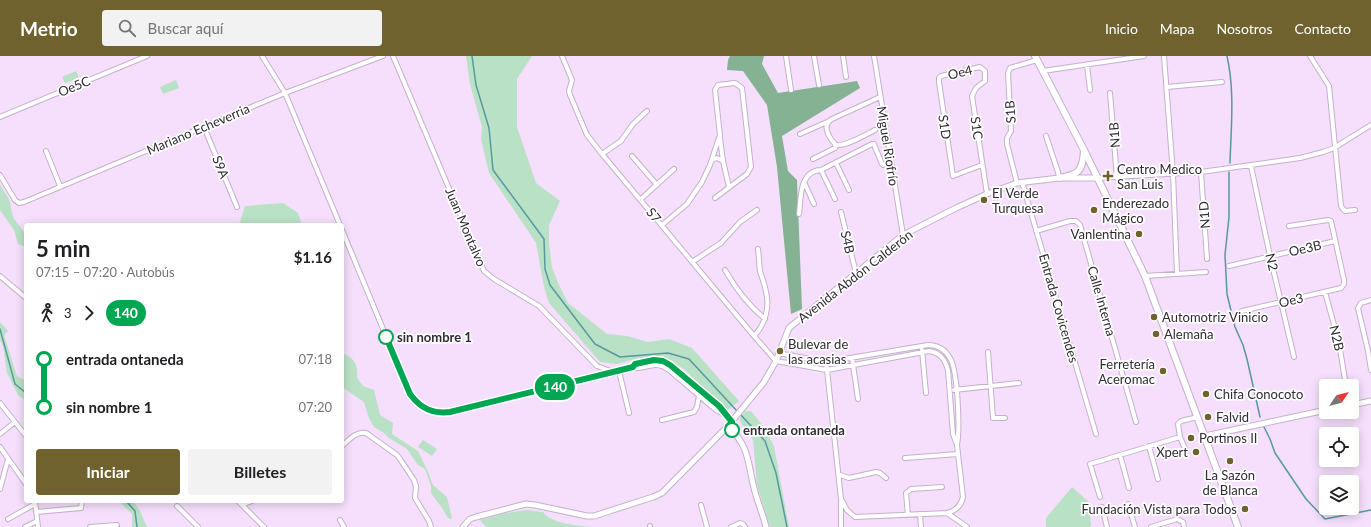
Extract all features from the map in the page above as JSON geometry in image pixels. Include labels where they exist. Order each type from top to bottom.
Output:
[{"type":"main road","points":[[1036,58],[1084,150],[1145,276],[1205,436],[1237,527]]},
{"type":"main road","points":[[1059,178],[1073,175],[1078,172],[1083,164],[1084,150]]},
{"type":"street","name":"Oe5C","points":[[0,117],[147,56]]},
{"type":"street","points":[[262,56],[285,93],[339,223]]},
{"type":"street","name":"Mariano Echeverria","points":[[0,175],[15,200],[19,203],[24,202],[285,93],[383,56]]},
{"type":"street","name":"Juan Montalvo","points":[[393,56],[484,271],[494,279],[539,306],[597,366],[613,372]]},
{"type":"street","name":"S7","points":[[562,56],[572,80],[569,91],[570,95],[587,135],[776,361]]},
{"type":"street","points":[[786,56],[791,90]]},
{"type":"street","points":[[814,56],[820,85]]},
{"type":"street","points":[[843,56],[846,77]]},
{"type":"street","name":"Miguel Riofrío","points":[[874,56],[903,235]]},
{"type":"street","points":[[1043,71],[1144,56]]},
{"type":"street","points":[[1164,56],[1173,174],[1177,273]]},
{"type":"street","points":[[1310,56],[1328,86],[1341,206],[1345,211],[1355,210]]},
{"type":"street","name":"S1B","points":[[1020,182],[1007,144],[1007,138],[1011,131],[1008,73],[1010,68],[1036,58]]},
{"type":"street","points":[[1087,65],[1090,90]]},
{"type":"street","name":"Oe4","points":[[938,78],[980,67],[982,68]]},
{"type":"street","name":"S1C","points":[[982,68],[985,71],[985,81],[976,88],[972,96],[987,194]]},
{"type":"street","name":"S1D","points":[[938,78],[953,176],[982,165]]},
{"type":"street","points":[[1167,87],[1222,82]]},
{"type":"street","points":[[715,198],[747,174],[751,167],[742,88],[735,83],[718,85],[715,90],[723,161],[729,187]]},
{"type":"street","name":"N1B","points":[[1110,93],[1117,178]]},
{"type":"street","points":[[800,134],[880,97]]},
{"type":"street","points":[[602,154],[621,140],[632,124],[647,111]]},
{"type":"street","points":[[828,121],[826,125],[827,131],[836,146]]},
{"type":"street","name":"Avenida Abdón Calderón","points":[[463,527],[470,520],[476,517],[526,504],[587,516],[599,515],[662,493],[743,409],[764,382],[776,361],[789,328],[903,235],[987,194],[1020,182],[1059,178],[1117,178],[1201,172],[1300,158],[1334,148],[1371,125]]},
{"type":"street","name":"S9A","points":[[204,127],[237,207]]},
{"type":"street","points":[[813,159],[835,148],[836,146],[848,143],[875,130]]},
{"type":"street","points":[[662,225],[681,210],[702,182],[712,160],[720,136]]},
{"type":"street","points":[[1046,136],[1059,178]]},
{"type":"street","points":[[799,214],[804,182],[807,176],[814,172],[836,163],[872,144],[874,144],[883,165],[891,162]]},
{"type":"street","points":[[46,151],[60,186]]},
{"type":"street","points":[[632,156],[657,184]]},
{"type":"street","points":[[712,160],[717,158],[723,161]]},
{"type":"street","points":[[836,163],[849,190]]},
{"type":"street","name":"N2","points":[[1251,166],[1270,256],[1294,357]]},
{"type":"street","points":[[641,199],[674,170]]},
{"type":"street","points":[[821,170],[835,198]]},
{"type":"street","name":"N1D","points":[[1201,172],[1207,259]]},
{"type":"street","points":[[804,182],[814,204]]},
{"type":"street","name":"Entrada Covicendes","points":[[1020,182],[1096,434]]},
{"type":"street","points":[[692,262],[721,243],[740,222],[756,210]]},
{"type":"street","name":"S4B","points":[[841,212],[856,273]]},
{"type":"street","points":[[1289,226],[1330,220],[1332,223],[1335,241]]},
{"type":"street","name":"Calle Interna","points":[[1036,231],[1076,221],[1080,225],[1136,422]]},
{"type":"street","points":[[344,235],[410,394],[422,408],[436,412],[450,412],[633,367],[636,368],[656,364],[664,366],[716,410],[725,415]]},
{"type":"street","name":"Oe3B","points":[[1229,266],[1335,241]]},
{"type":"street","name":"Oe3","points":[[1242,311],[1341,288],[1344,281],[1335,241]]},
{"type":"street","points":[[754,336],[761,328],[765,319],[768,305],[767,294],[760,269],[758,249]]},
{"type":"street","points":[[725,270],[734,285],[747,301],[765,319]]},
{"type":"street","points":[[1145,276],[1206,272]]},
{"type":"street","points":[[0,276],[24,296]]},
{"type":"street","name":"N2B","points":[[1325,292],[1339,343],[1345,379]]},
{"type":"street","points":[[1371,300],[1360,304],[1358,308],[1370,351],[1371,370]]},
{"type":"street","points":[[778,353],[826,362],[888,351],[936,345],[946,352],[951,359],[954,370],[959,434],[957,446]]},
{"type":"street","points":[[921,346],[926,393]]},
{"type":"street","points":[[888,351],[890,358]]},
{"type":"street","points":[[776,361],[827,370],[922,352],[934,352],[946,361],[963,497],[962,503],[956,510],[947,513],[855,517],[846,510],[842,499]]},
{"type":"street","points":[[988,352],[994,418],[1005,418]]},
{"type":"street","points":[[852,358],[858,399]]},
{"type":"street","points":[[633,367],[635,364],[651,360],[666,363],[679,372],[719,406],[731,422],[748,457],[754,488],[766,527]]},
{"type":"street","points":[[826,362],[840,475],[842,499],[841,527]]},
{"type":"street","points":[[619,371],[629,413]]},
{"type":"street","points":[[950,390],[1019,383]]},
{"type":"street","points":[[662,420],[694,412],[697,408],[699,395]]},
{"type":"street","points":[[1359,404],[1371,401]]},
{"type":"street","points":[[0,403],[24,433]]},
{"type":"street","points":[[951,406],[957,406]]},
{"type":"street","points":[[1205,436],[1319,412]]},
{"type":"street","points":[[1186,451],[1180,437],[1178,424],[1181,421],[1198,417]]},
{"type":"street","points":[[0,434],[15,422]]},
{"type":"street","points":[[344,444],[358,433],[362,432],[366,433],[397,455],[414,480],[416,486],[415,498],[431,527]]},
{"type":"street","points":[[1100,498],[1090,464],[1180,437]]},
{"type":"street","points":[[1149,446],[1158,479]]},
{"type":"street","points":[[0,447],[24,481]]},
{"type":"street","points":[[905,458],[958,454]]},
{"type":"street","points":[[1120,455],[1129,488]]},
{"type":"street","points":[[0,489],[8,460]]},
{"type":"street","points":[[840,475],[849,478],[876,472],[880,473],[886,478]]},
{"type":"street","points":[[908,515],[906,493],[908,490],[942,487]]},
{"type":"street","points":[[8,519],[33,503]]},
{"type":"street","points":[[35,503],[38,527]]},
{"type":"street","points":[[36,512],[81,508],[82,503]]},
{"type":"street","points":[[247,503],[242,505],[264,527]]},
{"type":"street","points":[[1128,504],[1135,527]]},
{"type":"street","points":[[177,506],[198,527]]},
{"type":"street","points":[[701,506],[707,527]]},
{"type":"street","points":[[1102,507],[1107,527]]},
{"type":"street","points":[[947,513],[967,527]]},
{"type":"street","points":[[920,514],[921,527]]},
{"type":"street","points":[[1151,527],[1177,519],[1183,522],[1184,527]]},
{"type":"street","points":[[340,520],[344,527]]},
{"type":"street","points":[[25,527],[37,521]]},
{"type":"street","points":[[732,527],[740,523],[744,524],[745,527]]},
{"type":"street","points":[[90,527],[116,525]]},
{"type":"green space","points":[[466,56],[532,56],[517,79],[517,127],[536,183],[560,201],[549,225],[549,244],[552,267],[568,303],[607,334],[627,336],[648,342],[669,339],[692,348],[739,401],[727,411],[684,369],[662,357],[639,358],[617,364],[600,362],[549,303],[544,287],[536,243],[489,173],[481,139],[482,127],[470,84]]},
{"type":"green space","points":[[730,56],[764,56],[762,64],[778,93],[857,81],[860,88],[782,136],[788,171],[797,180],[802,309],[791,314],[777,167],[767,105],[743,71],[727,70]]},
{"type":"green space","points":[[76,71],[79,78],[65,83],[62,77]]},
{"type":"green space","points":[[176,80],[179,88],[163,94],[160,87]]},
{"type":"green space","points":[[0,185],[9,199],[13,217],[24,232],[24,246],[18,244],[14,230],[0,210]]},
{"type":"green space","points":[[283,203],[298,213],[301,223],[240,223],[245,206]]},
{"type":"green space","points":[[0,322],[8,331],[4,335],[17,376],[24,380],[24,400],[18,395],[7,373],[3,346],[0,340]]},
{"type":"green space","points":[[344,354],[355,362],[357,378],[363,386],[374,390],[380,415],[393,423],[392,434],[418,451],[433,485],[447,497],[452,519],[448,518],[431,493],[431,486],[425,469],[418,465],[407,449],[374,427],[369,418],[364,402],[344,388]]},
{"type":"green space","points":[[745,411],[751,411],[763,426],[774,446],[789,527],[770,527],[757,485],[753,440],[739,420]]},
{"type":"green space","points":[[423,440],[437,449],[432,456],[418,447]]},
{"type":"green space","points":[[1072,487],[1089,502],[1090,527],[1046,527],[1046,518]]},
{"type":"green space","points":[[121,503],[134,503],[139,509],[147,527],[132,527],[132,514]]},
{"type":"green space","points":[[527,510],[543,512],[553,520],[559,522],[592,527],[487,527],[480,520],[506,513]]},
{"type":"waterway","points":[[472,56],[476,85],[489,128],[493,170],[544,239],[545,269],[550,285],[595,344],[620,357],[668,353],[689,359],[737,411]]},
{"type":"waterway","points":[[1227,56],[1232,96],[1230,163]]},
{"type":"waterway","points":[[1229,172],[1229,217],[1225,255],[1227,294],[1235,327],[1247,359],[1260,417]]},
{"type":"waterway","points":[[0,329],[15,384],[24,391]]},
{"type":"waterway","points":[[740,414],[765,441],[776,473],[787,527]]},
{"type":"waterway","points":[[1264,427],[1275,453],[1306,499],[1325,519],[1371,510]]},
{"type":"waterway","points":[[128,503],[135,511],[137,527]]},
{"type":"bus line","name":"140","points":[[386,337],[410,394],[422,408],[430,411],[444,413],[450,412],[633,367],[635,364],[657,360],[663,361],[679,372],[719,406],[732,422],[728,426],[732,430]]},
{"type":"place","name":"Centro Medico San Luis","points":[[1108,176]]},
{"type":"place","name":"El Verde Turquesa","points":[[984,200]]},
{"type":"place","name":"Enderezado Mágico","points":[[1094,210]]},
{"type":"place","name":"Vanlentina","points":[[1139,234]]},
{"type":"place","name":"Automotriz Vinicio","points":[[1154,317]]},
{"type":"place","name":"Alemaña","points":[[1156,334]]},
{"type":"place","name":"sin nombre 1","points":[[386,337]]},
{"type":"place","name":"Bulevar de las acasias","points":[[780,351]]},
{"type":"place","name":"Ferretería Aceromac","points":[[1163,371]]},
{"type":"place","name":"Chifa Conocoto","points":[[1206,394]]},
{"type":"place","name":"Falvid","points":[[1208,417]]},
{"type":"place","name":"entrada ontaneda","points":[[732,430]]},
{"type":"place","name":"Portinos II","points":[[1191,438]]},
{"type":"place","name":"Xpert","points":[[1196,452]]},
{"type":"place","name":"La Sazón de Blanca","points":[[1230,461]]},
{"type":"place","name":"Fundación Vista para Todos","points":[[1245,509]]}]
